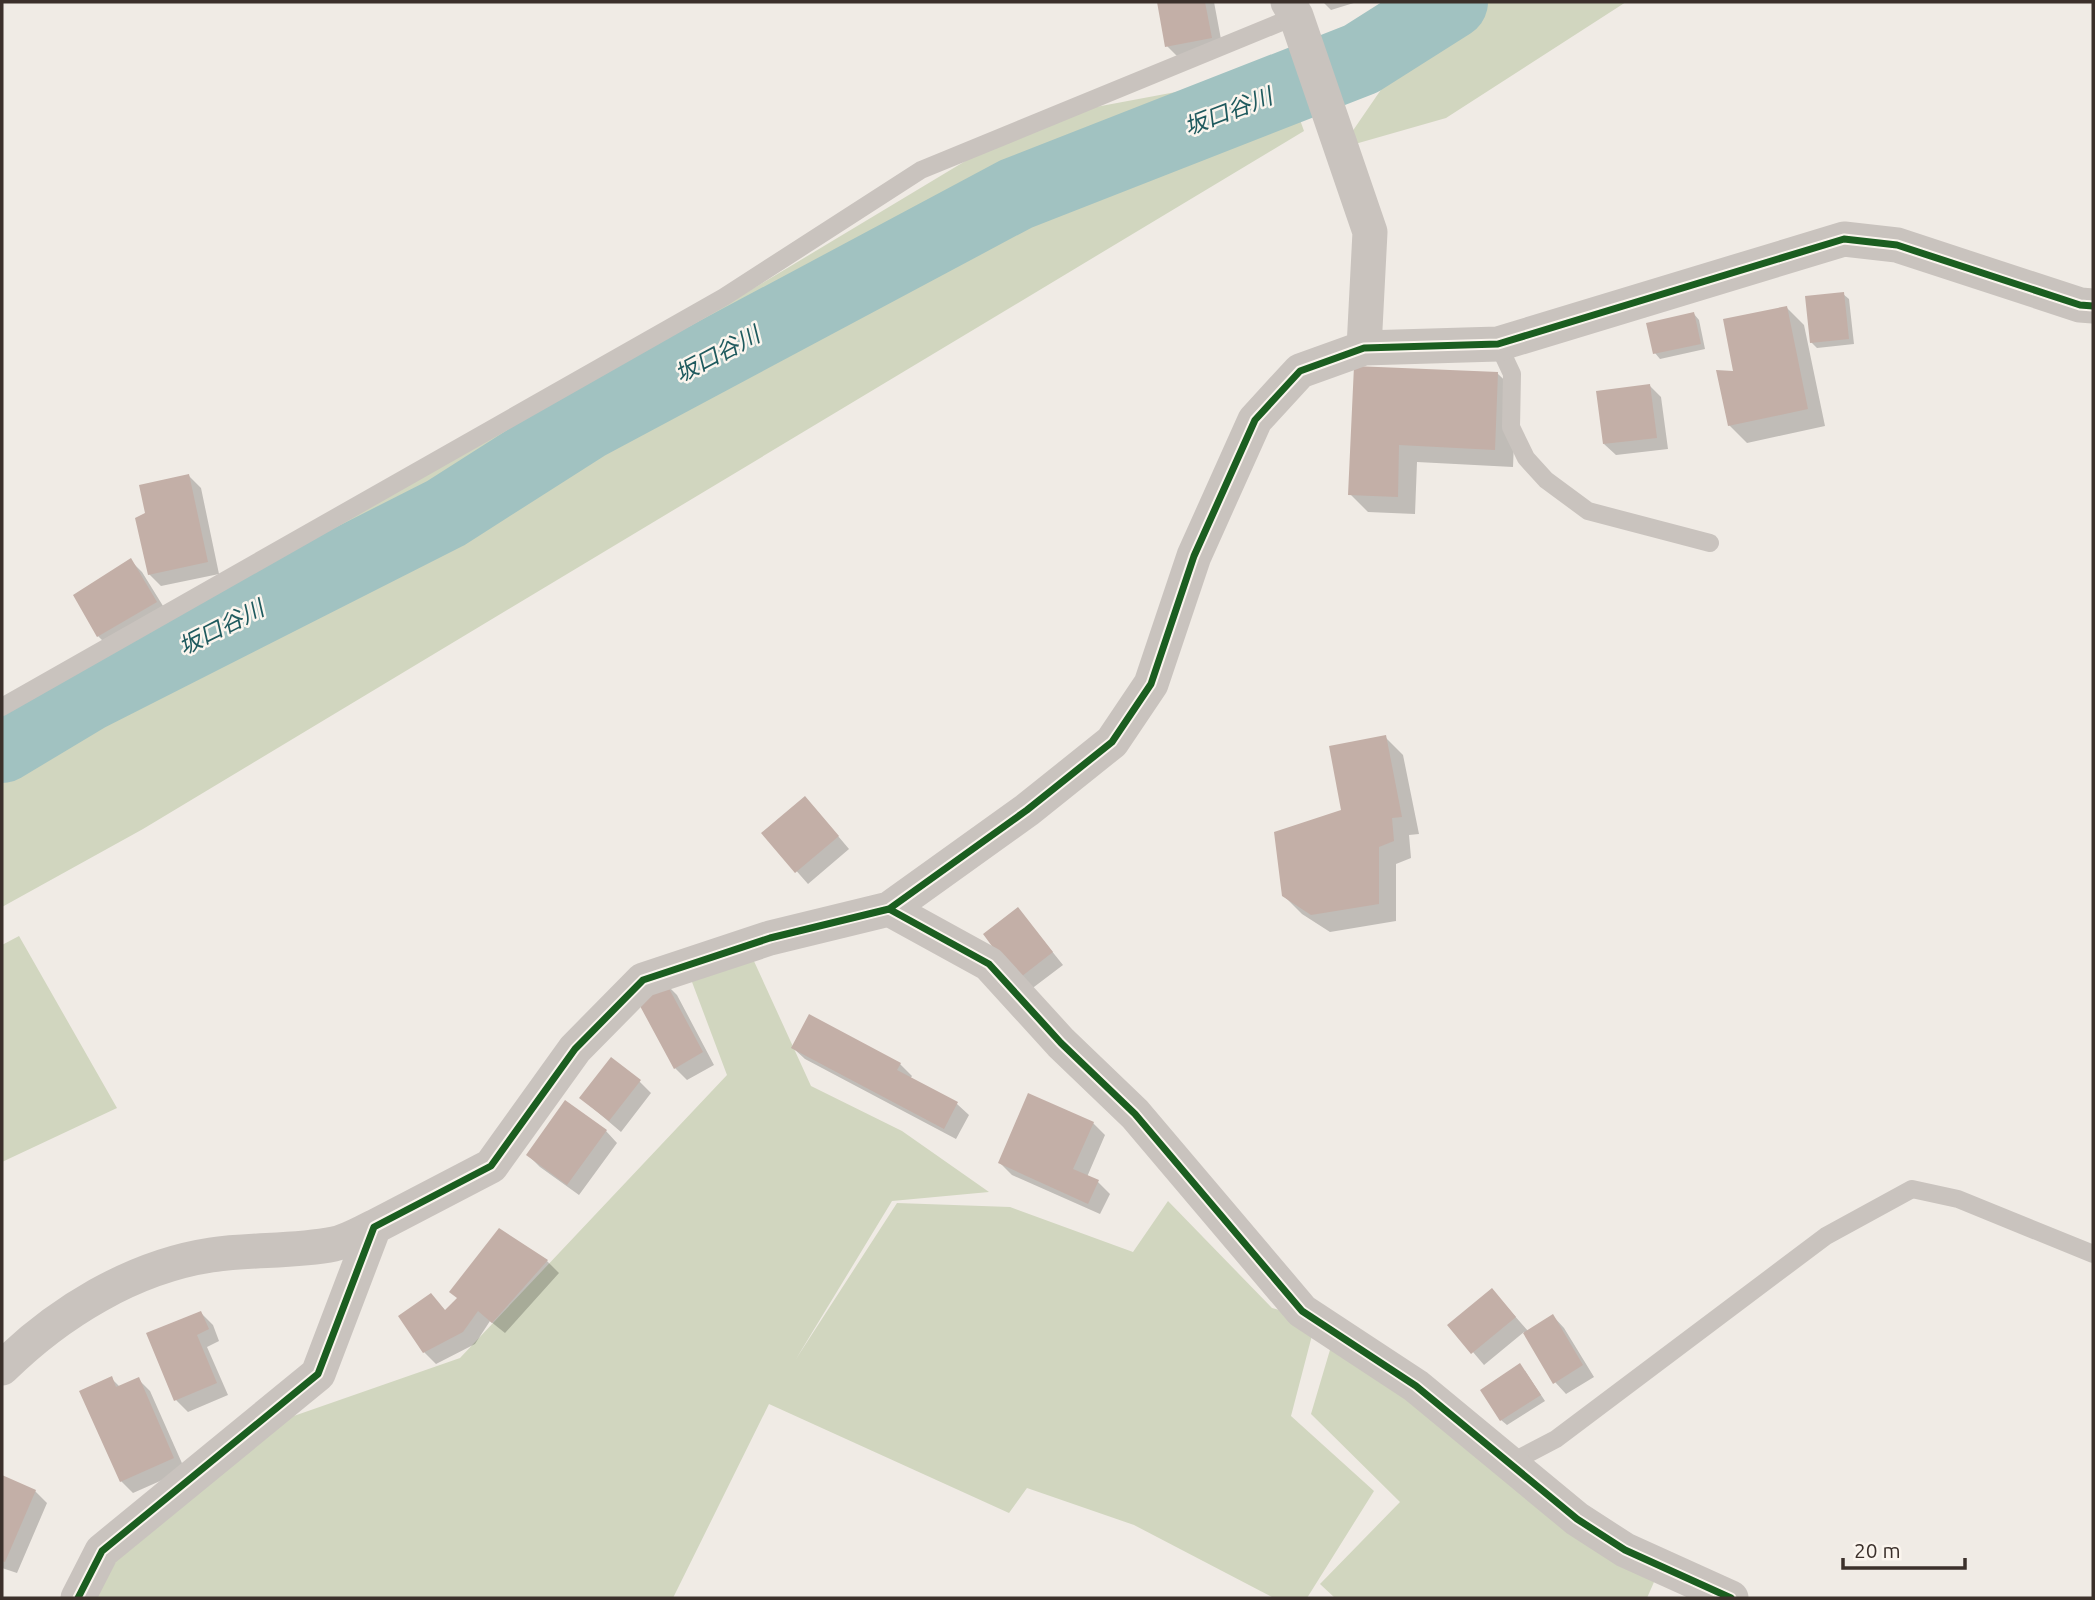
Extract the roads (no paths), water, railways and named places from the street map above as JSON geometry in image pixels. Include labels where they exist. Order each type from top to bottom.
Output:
[{"type":"street","points":[[1292,9],[1370,232],[1364,348]]},
{"type":"street","points":[[2,1368],[53,1324],[91,1299],[130,1279],[211,1255],[337,1243],[374,1227],[491,1166],[575,1049],[642,981],[770,938],[889,909],[1027,810],[1112,742],[1151,684],[1194,556],[1255,420],[1300,371],[1364,348],[1498,344],[1844,239],[1897,245],[2080,305],[2093,306]]},
{"type":"street","points":[[889,909],[989,964],[1061,1043],[1135,1114],[1302,1311],[1416,1386],[1577,1518],[1625,1550],[1731,1598]]},
{"type":"street","points":[[78,1598],[102,1551],[318,1374],[374,1227]]},
{"type":"lane","points":[[2,707],[724,297],[921,170],[1292,9]]},
{"type":"lane","points":[[1498,344],[1512,374],[1511,428],[1526,458],[1546,480],[1588,511],[1710,543]]},
{"type":"lane","points":[[1512,1462],[1556,1439],[1826,1236],[1912,1189],[1958,1199],[2093,1254]]},
{"type":"waterway","name":"坂口谷川","points":[[2,746],[87,695],[446,513],[587,423],[1016,194],[1361,59],[1451,2]]}]
